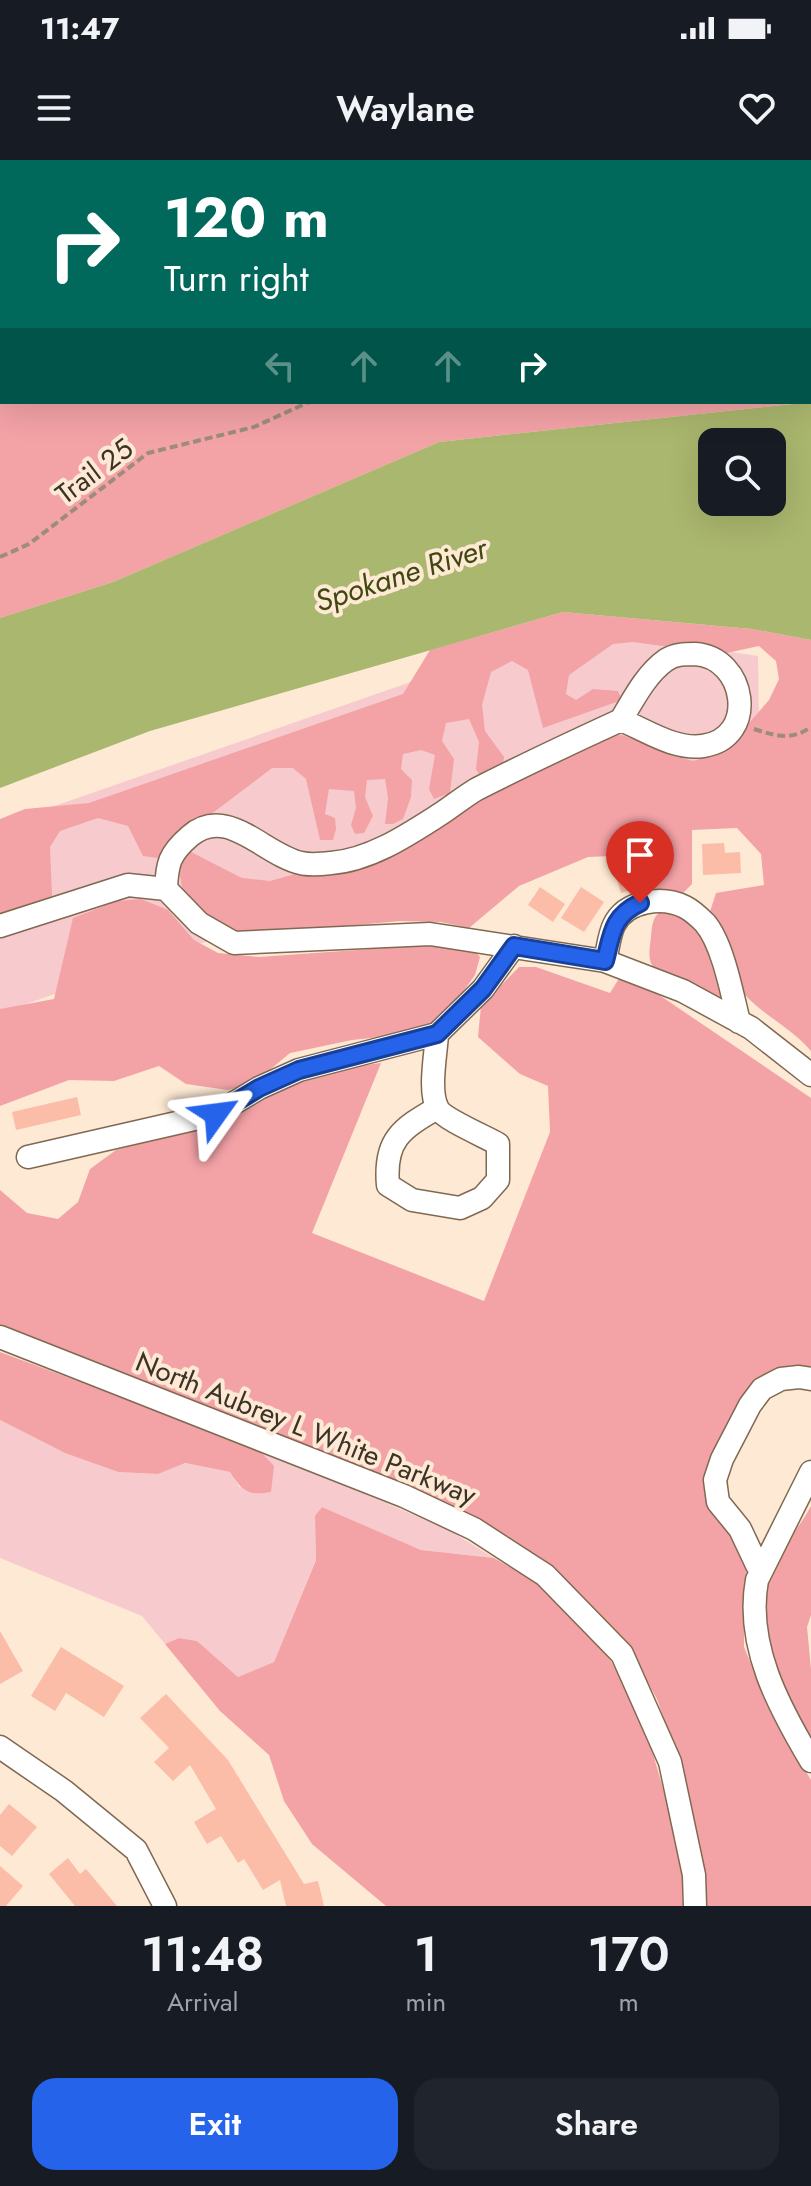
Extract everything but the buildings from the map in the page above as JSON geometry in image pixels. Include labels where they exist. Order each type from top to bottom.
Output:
[{"type":"street","points":[[166,889],[167,865],[180,844],[195,832],[219,825],[302,864],[353,860],[397,840],[474,791],[621,720],[653,673],[666,660],[681,654],[702,655],[722,662],[737,689],[740,707],[737,723],[729,736],[717,742],[686,746],[621,720]]},
{"type":"street","points":[[0,926],[128,885],[166,889],[199,923],[234,943],[430,934],[605,961],[683,991],[751,1028],[811,1075]]},
{"type":"street","points":[[605,961],[615,924],[626,910],[640,903],[663,902],[686,908],[706,924],[722,956],[739,1022]]},
{"type":"street","points":[[28,1157],[216,1114],[259,1088],[299,1070],[437,1034],[483,989],[514,946]]},
{"type":"street","points":[[437,1034],[433,1084],[437,1108],[444,1116],[498,1144],[498,1180],[482,1198],[460,1208],[412,1200],[388,1185],[386,1166],[390,1148],[405,1129],[437,1108]]},
{"type":"street","name":"North Aubrey L White Parkway","points":[[0,1337],[404,1496],[474,1529],[545,1575],[622,1654],[670,1762],[694,1875],[695,1906]]},
{"type":"street","points":[[757,1572],[740,1529],[718,1502],[715,1480],[722,1459],[750,1405],[762,1389],[781,1379],[811,1379]]},
{"type":"street","points":[[811,1472],[757,1572],[754,1595],[754,1620],[761,1653],[782,1711],[811,1761]]},
{"type":"street","points":[[0,1747],[64,1791],[136,1850],[165,1906]]},
{"type":"path","name":"Trail 25","points":[[0,557],[29,544],[148,453],[254,427],[305,404]]},
{"type":"path","points":[[737,723],[773,735],[796,736],[811,727]]},
{"type":"shaded area","points":[[0,404],[791,404],[439,442],[113,582],[0,618]]},
{"type":"shaded area","points":[[563,612],[752,629],[811,640],[811,1051],[741,990],[708,918],[716,893],[764,885],[761,854],[737,828],[692,830],[692,884],[680,896],[653,890],[650,873],[663,860],[661,845],[646,839],[613,856],[588,857],[519,886],[469,928],[441,922],[400,921],[281,932],[241,932],[211,921],[197,908],[182,887],[179,869],[189,851],[242,878],[270,881],[295,874],[341,874],[386,860],[478,803],[603,736],[621,735],[648,742],[673,756],[693,761],[724,752],[769,700],[779,679],[776,661],[759,646],[722,654],[633,642],[613,644],[569,675],[566,694],[576,700],[593,689],[618,691],[622,700],[543,728],[528,670],[512,661],[491,672],[482,705],[485,731],[504,757],[503,764],[480,776],[476,769],[479,742],[469,719],[446,723],[442,741],[454,759],[450,793],[434,799],[429,789],[435,755],[421,750],[403,754],[401,769],[412,780],[411,797],[403,819],[393,824],[385,824],[388,798],[385,779],[367,780],[365,797],[373,816],[364,833],[355,834],[351,825],[356,808],[354,791],[329,789],[325,814],[335,818],[336,829],[333,840],[320,840],[306,779],[293,768],[272,768],[210,815],[174,834],[158,858],[143,856],[128,826],[98,818],[60,831],[50,847],[52,896],[0,917],[0,819],[25,809],[89,803],[403,694],[430,650]]},
{"type":"shaded area","points":[[569,627],[758,656],[760,789],[590,809],[0,1013],[0,825]]},
{"type":"shaded area","points":[[141,899],[168,910],[194,940],[218,953],[259,957],[441,944],[474,950],[480,957],[475,975],[449,1011],[427,1032],[352,1040],[290,1053],[254,1083],[228,1090],[186,1084],[159,1066],[114,1081],[69,1080],[0,1106],[0,1009],[54,999],[73,918],[117,901]]},
{"type":"shaded area","points":[[663,910],[684,915],[703,930],[725,998],[684,986],[655,970],[650,957],[652,929],[655,918]]},
{"type":"shaded area","points":[[519,967],[536,967],[610,993],[620,977],[646,986],[811,1098],[811,1366],[779,1370],[761,1379],[745,1403],[710,1475],[748,1562],[744,1647],[771,1713],[811,1780],[811,1906],[699,1906],[679,1762],[657,1699],[628,1647],[548,1568],[0,1329],[0,1190],[27,1213],[58,1219],[78,1202],[90,1169],[116,1150],[233,1119],[288,1084],[343,1068],[381,1063],[312,1233],[484,1301],[550,1132],[548,1086],[520,1074],[478,1037],[481,1006]]},
{"type":"shaded area","points":[[0,1352],[257,1448],[274,1466],[271,1492],[251,1492],[242,1488],[230,1472],[185,1463],[158,1474],[118,1472],[65,1453],[0,1420]]},
{"type":"shaded area","points":[[0,1420],[65,1453],[118,1472],[158,1474],[184,1463],[230,1472],[240,1488],[257,1448],[449,1530],[494,1558],[421,1550],[322,1507],[315,1517],[316,1559],[274,1662],[238,1677],[197,1641],[179,1638],[165,1644],[142,1616],[0,1558]]},
{"type":"shaded area","points":[[811,1506],[811,1615],[807,1627],[811,1669],[811,1741],[793,1715],[775,1672],[766,1634],[764,1596],[774,1563]]},
{"type":"shaded area","points":[[322,1507],[421,1550],[494,1558],[543,1586],[603,1648],[641,1712],[674,1827],[682,1874],[683,1906],[386,1906],[312,1844],[284,1801],[269,1755],[220,1711],[165,1644],[179,1638],[197,1641],[238,1677],[274,1662],[316,1560],[315,1516]]},
{"type":"water","name":"Spokane River","points":[[811,404],[811,640],[752,629],[563,612],[150,731],[0,788],[0,618],[113,582],[439,442]]},
{"type":"route","points":[[216,1114],[259,1088],[299,1070],[437,1034],[483,989],[514,946],[605,961],[615,924],[626,910],[640,903]]}]
